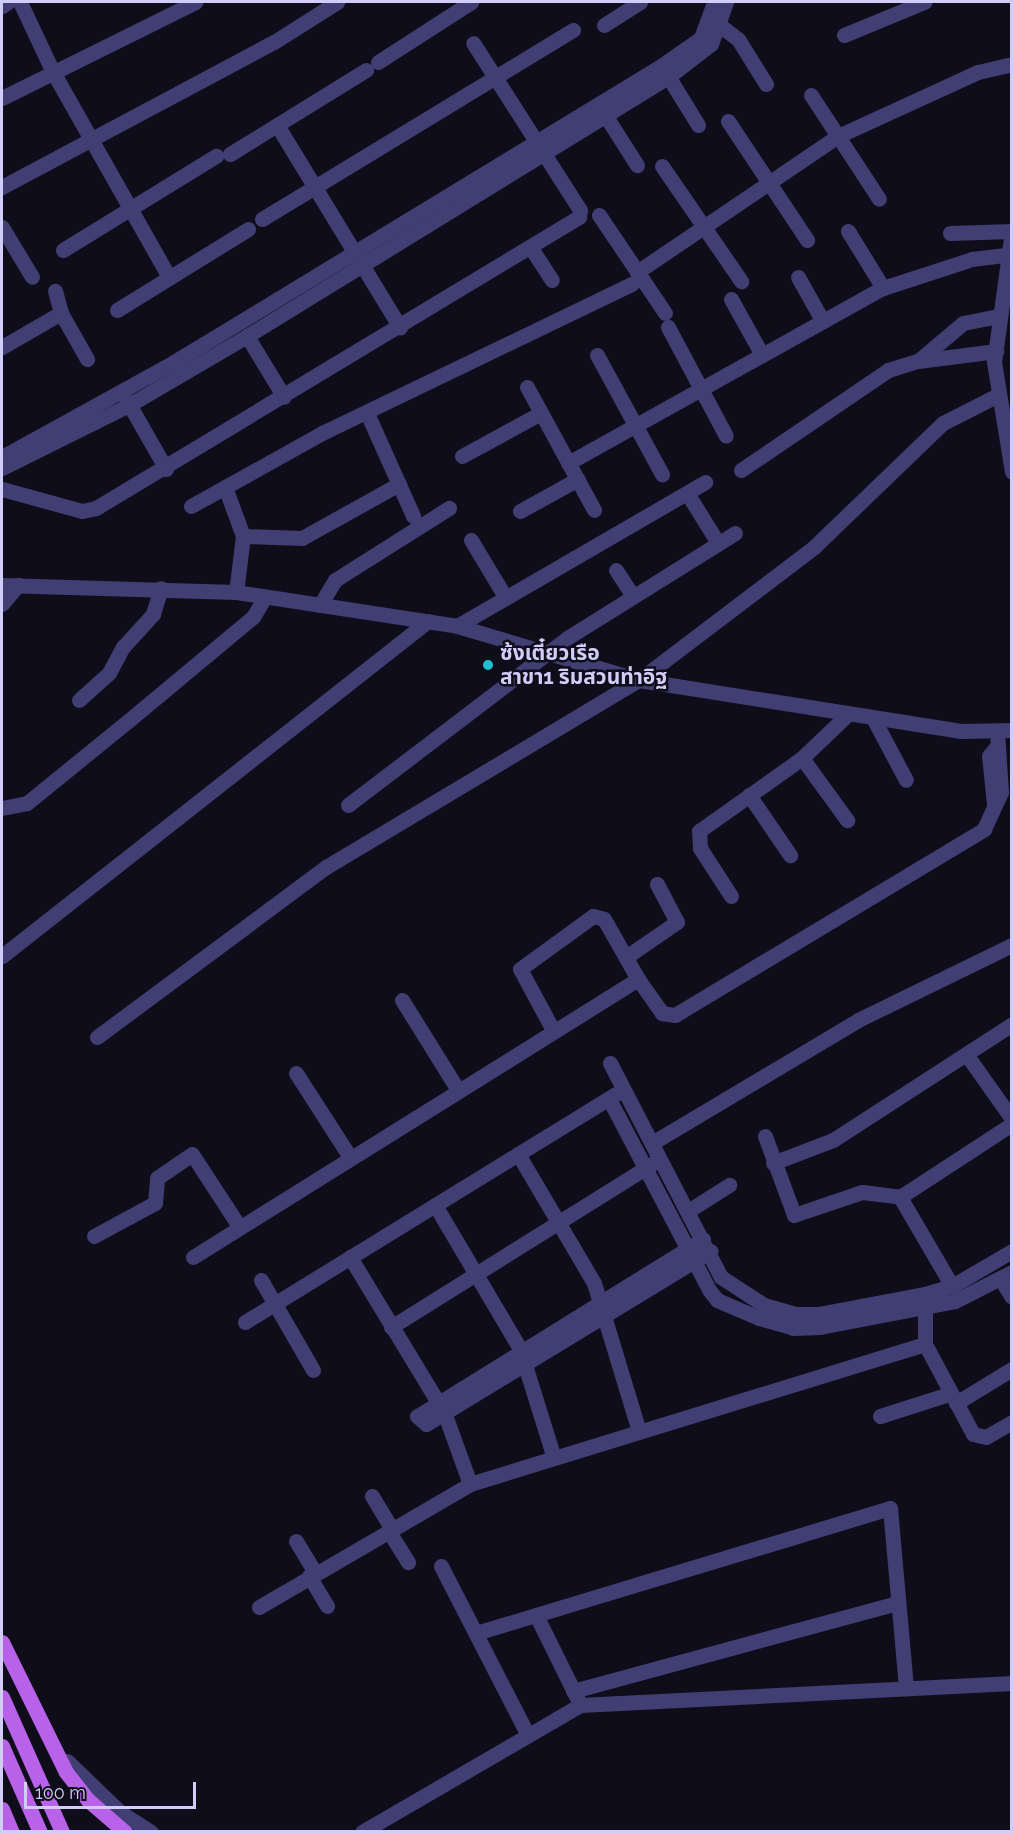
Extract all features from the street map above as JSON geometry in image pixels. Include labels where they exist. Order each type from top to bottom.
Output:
[{"type":"main road","points":[[2,1642],[38,1719],[88,1800],[125,1832]]},
{"type":"main road","points":[[2,1697],[62,1832]]},
{"type":"main road","points":[[2,1746],[40,1832]]},
{"type":"main road","points":[[2,1809],[12,1832]]},
{"type":"street","points":[[2,6],[8,2]]},
{"type":"street","points":[[20,2],[53,72],[89,139],[169,277]]},
{"type":"street","points":[[2,98],[195,2]]},
{"type":"street","points":[[2,187],[274,42],[337,2]]},
{"type":"street","points":[[63,250],[128,209],[277,124],[471,2]]},
{"type":"street","points":[[604,25],[640,2]]},
{"type":"street","points":[[714,2],[715,21],[738,39],[766,84]]},
{"type":"street","points":[[2,468],[126,398],[358,259],[664,71],[694,45],[715,21],[726,2]]},
{"type":"street","points":[[844,35],[924,2]]},
{"type":"street","points":[[262,219],[573,30]]},
{"type":"street","points":[[2,489],[88,511],[166,469],[531,248],[581,213],[473,43]]},
{"type":"street","points":[[191,506],[367,413],[635,278],[704,226],[838,136],[978,72],[1011,64]]},
{"type":"street","points":[[664,71],[698,125]]},
{"type":"street","points":[[811,95],[879,199]]},
{"type":"street","points":[[602,110],[637,165]]},
{"type":"street","points":[[728,121],[807,240]]},
{"type":"street","points":[[277,124],[400,327]]},
{"type":"street","points":[[662,166],[741,281]]},
{"type":"street","points":[[598,215],[635,278],[666,320],[726,436]]},
{"type":"street","points":[[2,227],[8,250],[32,277]]},
{"type":"street","points":[[117,310],[248,229]]},
{"type":"street","points":[[848,231],[883,288]]},
{"type":"street","points":[[950,233],[1011,231],[1006,255],[1008,274],[999,316],[996,351],[996,396],[1011,472]]},
{"type":"street","points":[[531,248],[552,280]]},
{"type":"street","points":[[568,463],[883,288],[972,259],[1006,255]]},
{"type":"street","points":[[2,457],[126,398],[247,336],[358,259]]},
{"type":"street","points":[[798,277],[822,320]]},
{"type":"street","points":[[55,291],[61,313],[87,358]]},
{"type":"street","points":[[731,299],[762,355]]},
{"type":"street","points":[[2,347],[61,313]]},
{"type":"street","points":[[918,361],[963,323],[999,316]]},
{"type":"street","points":[[247,336],[284,397]]},
{"type":"street","points":[[741,470],[888,370],[918,361],[996,351]]},
{"type":"street","points":[[597,355],[662,474]]},
{"type":"street","points":[[527,387],[594,510]]},
{"type":"street","points":[[97,1037],[326,867],[639,680],[814,547],[943,423],[996,396]]},
{"type":"street","points":[[126,398],[166,469]]},
{"type":"street","points":[[367,413],[413,516]]},
{"type":"street","points":[[462,456],[542,413]]},
{"type":"street","points":[[520,511],[578,479]]},
{"type":"street","points":[[458,626],[504,595],[705,482]]},
{"type":"street","points":[[243,536],[302,538],[399,484]]},
{"type":"street","points":[[225,487],[243,536],[236,592]]},
{"type":"street","points":[[687,493],[718,543]]},
{"type":"street","points":[[320,605],[335,580],[449,508]]},
{"type":"street","points":[[348,805],[547,653],[735,533]]},
{"type":"street","points":[[471,540],[504,595]]},
{"type":"street","points":[[616,570],[633,596]]},
{"type":"street","points":[[2,585],[236,592],[458,626],[639,680],[848,715],[1002,736],[1001,792],[984,829],[675,1015],[662,1014],[600,916],[526,960],[520,977],[553,1030]]},
{"type":"street","points":[[2,604],[18,585]]},
{"type":"street","points":[[79,700],[109,673],[123,647],[153,614],[161,588]]},
{"type":"street","points":[[2,808],[27,802],[128,722],[254,618],[265,597]]},
{"type":"street","points":[[2,956],[428,621]]},
{"type":"street","points":[[731,896],[700,848],[699,831],[802,758],[848,715]]},
{"type":"street","points":[[873,718],[906,780]]},
{"type":"street","points":[[802,758],[847,820]]},
{"type":"street","points":[[749,795],[790,855]]},
{"type":"street","points":[[626,957],[677,922],[657,884]]},
{"type":"street","points":[[652,1143],[867,1016],[1011,945]]},
{"type":"street","points":[[193,1257],[239,1226],[638,978]]},
{"type":"street","points":[[402,1000],[458,1090]]},
{"type":"street","points":[[773,1163],[833,1140],[1011,1024]]},
{"type":"street","points":[[966,1054],[1011,1119]]},
{"type":"street","points":[[610,1063],[688,1211],[717,1299],[793,1328],[925,1301],[954,1301],[1006,1275],[1011,1297]]},
{"type":"street","points":[[296,1073],[350,1157]]},
{"type":"street","points":[[244,1322],[624,1089]]},
{"type":"street","points":[[609,1099],[646,1167],[700,1249]]},
{"type":"street","points":[[765,1136],[794,1215],[862,1192],[900,1197],[1011,1124]]},
{"type":"street","points":[[94,1236],[155,1203],[157,1178],[192,1154],[239,1226]]},
{"type":"street","points":[[519,1154],[560,1221],[602,1307],[639,1431]]},
{"type":"street","points":[[391,1327],[660,1158]]},
{"type":"street","points":[[688,1211],[729,1185]]},
{"type":"street","points":[[900,1197],[952,1286]]},
{"type":"street","points":[[435,1205],[478,1273],[522,1355],[554,1458]]},
{"type":"street","points":[[440,1407],[522,1355],[700,1249]]},
{"type":"street","points":[[925,1301],[1011,1251]]},
{"type":"street","points":[[350,1257],[440,1407],[470,1484]]},
{"type":"street","points":[[261,1280],[313,1370]]},
{"type":"street","points":[[925,1301],[925,1344],[952,1399],[979,1438],[1011,1422]]},
{"type":"street","points":[[259,1606],[470,1484],[925,1344]]},
{"type":"street","points":[[880,1416],[952,1399],[1011,1369]]},
{"type":"street","points":[[372,1496],[408,1562]]},
{"type":"street","points":[[476,1633],[890,1508],[906,1688]]},
{"type":"street","points":[[296,1541],[327,1606]]},
{"type":"street","points":[[441,1566],[528,1735]]},
{"type":"street","points":[[362,1832],[528,1735],[577,1698],[898,1603]]},
{"type":"street","points":[[536,1615],[577,1698]]},
{"type":"street","points":[[577,1698],[1011,1683]]},
{"type":"street","points":[[38,1719],[78,1775],[151,1832]]},
{"type":"place","name":"ซ้งเตี๋ยวเรือ สาขา1 ริมสวนท่าอิฐ","points":[[488,665]]}]
